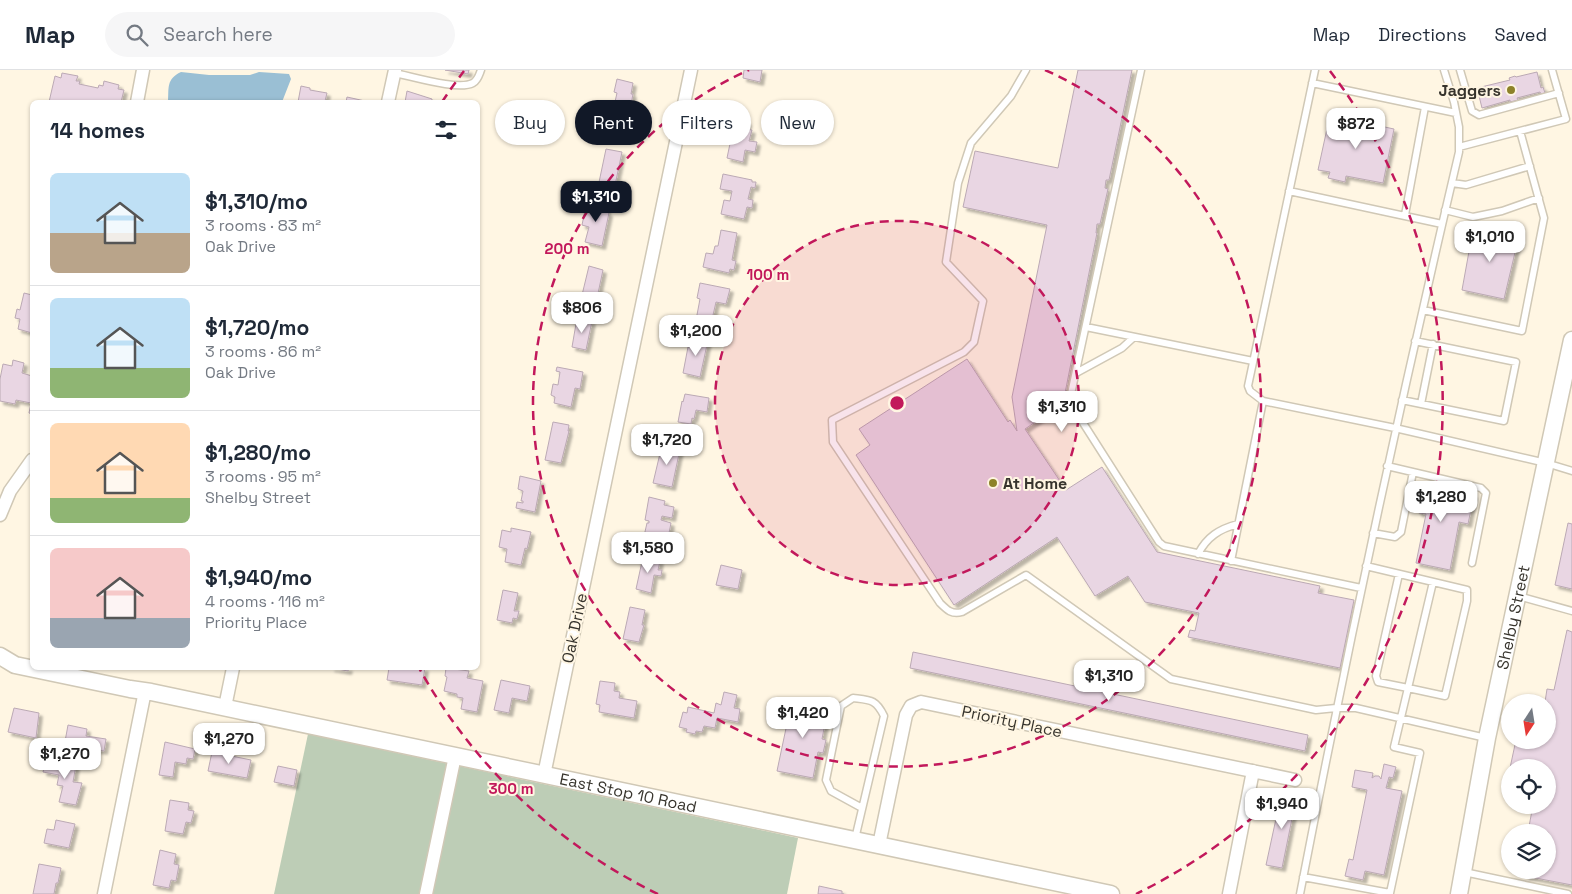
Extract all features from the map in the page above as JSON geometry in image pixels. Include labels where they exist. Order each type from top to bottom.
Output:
[{"type":"street","points":[[137,100],[143,70]]},
{"type":"street","name":"Oak Drive","points":[[544,775],[690,70]]},
{"type":"street","points":[[388,100],[394,71]]},
{"type":"street","name":"Shelby Street","points":[[1460,894],[1487,738],[1546,463],[1569,368],[1572,340]]},
{"type":"street","points":[[0,515],[10,491],[30,463]]},
{"type":"street","name":"East Stop 10 Road","points":[[0,656],[15,665],[30,668]]},
{"type":"street","name":"East Stop 10 Road","points":[[40,670],[225,707],[879,845],[1075,890],[1111,894]]},
{"type":"street","points":[[225,707],[233,670]]},
{"type":"street","points":[[104,894],[145,691]]},
{"type":"street","name":"Priority Place","points":[[879,845],[906,715],[911,706],[921,702],[1295,780]]},
{"type":"street","points":[[426,894],[456,756]]},
{"type":"street","points":[[1229,894],[1253,771]]},
{"type":"lane","points":[[394,71],[457,86],[474,82],[481,70]]},
{"type":"lane","points":[[1026,70],[1011,96],[971,143],[958,183],[946,262],[983,301],[974,342],[964,352],[832,420],[833,442],[940,603],[950,613],[956,614],[1026,575],[1170,680],[1316,710],[1356,708],[1487,738]]},
{"type":"lane","points":[[1141,70],[1071,394],[1072,404],[1159,542],[1164,546],[1361,588]]},
{"type":"lane","points":[[1315,70],[1248,386],[1250,391],[1263,402],[1395,428],[1546,463],[1572,471]]},
{"type":"lane","points":[[1460,70],[1472,111],[1479,115],[1559,94]]},
{"type":"lane","points":[[1459,147],[1566,118],[1552,70]]},
{"type":"lane","points":[[1300,894],[1336,708],[1395,428],[1459,147],[1459,127],[1447,71]]},
{"type":"lane","points":[[1312,83],[1456,113]]},
{"type":"lane","points":[[1405,215],[1426,107]]},
{"type":"lane","points":[[1423,310],[1522,331],[1544,218],[1520,131]]},
{"type":"lane","points":[[1452,182],[1466,185],[1530,166]]},
{"type":"lane","points":[[1289,191],[1442,224]]},
{"type":"lane","points":[[1445,210],[1474,217],[1502,211],[1539,198]]},
{"type":"lane","points":[[1086,326],[1253,362]]},
{"type":"lane","points":[[1076,373],[1122,348],[1134,337]]},
{"type":"lane","points":[[1402,400],[1504,421],[1516,362],[1416,341]]},
{"type":"lane","points":[[1421,404],[1433,344]]},
{"type":"lane","points":[[1231,561],[1263,402]]},
{"type":"lane","points":[[1387,466],[1481,488],[1486,492],[1472,563]]},
{"type":"lane","points":[[1373,533],[1395,537],[1401,532],[1413,472]]},
{"type":"lane","points":[[1198,554],[1204,542],[1226,527],[1238,524]]},
{"type":"lane","points":[[1366,566],[1468,590],[1467,602],[1445,696],[1378,682],[1376,676],[1399,574]]},
{"type":"lane","points":[[1303,877],[1390,893],[1420,753],[1394,747],[1433,582]]},
{"type":"lane","points":[[1517,596],[1572,611]]},
{"type":"lane","points":[[855,840],[884,716],[878,705],[868,700],[853,698],[841,706],[826,780],[831,791],[862,808]]},
{"type":"lane","points":[[1464,872],[1568,894]]},
{"type":"green space","points":[[308,734],[798,838],[787,894],[274,894]]},
{"type":"water","points":[[181,72],[209,75],[250,75],[259,72],[289,74],[291,79],[283,100],[168,100],[171,81]]},
{"type":"building","points":[[445,70],[469,70],[468,74]]},
{"type":"building","points":[[744,70],[762,70],[760,82],[743,78]]},
{"type":"building","points":[[1078,70],[1132,70],[1109,180],[1106,180],[1105,188],[1108,189],[1100,224],[1097,224],[1097,233],[1062,408],[1056,408],[1025,429],[1066,490],[1102,467],[1157,552],[1320,586],[1318,593],[1354,600],[1340,668],[1188,637],[1190,630],[1195,631],[1199,613],[1145,602],[1128,576],[1095,596],[1057,537],[954,605],[856,455],[870,445],[859,429],[967,359],[1008,422],[1010,420],[1017,431],[1012,397],[1047,225],[963,207],[975,151],[1058,168]]},
{"type":"building","name":"Jaggers","points":[[1537,72],[1541,88],[1543,87],[1545,93],[1541,94],[1540,92],[1517,98],[1518,100],[1510,102],[1510,100],[1482,108],[1477,88],[1510,80],[1509,78],[1515,76]]},
{"type":"building","points":[[62,73],[78,76],[76,81],[80,81],[79,84],[98,88],[99,85],[103,86],[104,81],[119,85],[118,89],[124,90],[122,100],[49,100],[55,76],[61,78]]},
{"type":"building","points":[[617,79],[633,83],[632,100],[615,100],[617,93],[614,92]]},
{"type":"building","points":[[301,86],[310,88],[310,90],[327,93],[325,100],[298,100]]},
{"type":"building","points":[[407,91],[432,99],[432,100],[405,100]]},
{"type":"building","points":[[347,97],[360,100],[346,100]]},
{"type":"building","points":[[1330,115],[1394,129],[1383,183],[1346,176],[1345,182],[1328,178],[1330,172],[1318,170]]},
{"type":"building","points":[[751,141],[757,142],[755,152],[745,150],[743,162],[727,158],[730,145],[751,145]]},
{"type":"building","points":[[606,149],[622,152],[614,190],[598,187]]},
{"type":"building","points":[[723,174],[756,182],[755,188],[751,187],[748,199],[753,200],[752,208],[747,207],[744,219],[721,214],[724,200],[730,201],[732,191],[720,189]]},
{"type":"building","points":[[594,202],[608,205],[606,212],[609,213],[602,246],[585,242],[589,227],[582,225],[586,205],[593,206]]},
{"type":"building","points":[[1486,227],[1516,233],[1514,243],[1517,244],[1504,299],[1462,290],[1472,235],[1484,237]]},
{"type":"building","points":[[721,230],[737,233],[732,260],[736,261],[734,270],[730,269],[729,273],[703,267],[706,253],[713,254],[715,246],[718,246]]},
{"type":"building","points":[[589,266],[603,270],[597,298],[582,295]]},
{"type":"building","points":[[700,283],[730,289],[726,304],[716,302],[711,324],[696,320],[700,299],[697,298]]},
{"type":"building","points":[[24,293],[30,294],[30,332],[18,329],[20,319],[15,318],[17,309],[20,310]]},
{"type":"building","points":[[577,318],[592,321],[586,350],[572,347]]},
{"type":"building","points":[[694,337],[708,340],[700,377],[683,373],[688,347],[692,348]]},
{"type":"building","points":[[13,360],[24,363],[22,373],[30,375],[30,403],[16,400],[15,404],[0,401],[0,379],[3,364],[12,366]]},
{"type":"building","points":[[557,367],[583,372],[580,389],[575,388],[571,407],[554,403],[555,397],[551,395],[553,384],[558,385],[560,372],[556,371]]},
{"type":"building","points":[[685,394],[709,398],[707,412],[696,410],[691,424],[678,422]]},
{"type":"building","points":[[553,422],[569,425],[561,463],[545,460]]},
{"type":"building","points":[[662,445],[680,449],[672,487],[653,483]]},
{"type":"building","points":[[520,476],[541,481],[535,512],[516,508],[517,502],[523,503],[521,501],[523,491],[518,489]]},
{"type":"building","points":[[1419,484],[1474,495],[1468,524],[1459,522],[1450,570],[1416,563],[1426,514],[1419,513],[1414,506]]},
{"type":"building","points":[[649,497],[665,501],[664,505],[674,507],[672,518],[662,516],[661,520],[671,523],[668,538],[659,536],[658,539],[644,536],[647,523],[649,523],[649,521],[645,520]]},
{"type":"building","points":[[1568,523],[1572,524],[1572,589],[1555,585]]},
{"type":"building","points":[[511,528],[531,532],[521,565],[505,562],[507,549],[499,547],[502,530],[511,532]]},
{"type":"building","points":[[643,557],[660,561],[658,570],[662,570],[661,576],[654,575],[651,593],[636,589]]},
{"type":"building","points":[[721,565],[742,570],[738,589],[716,585]]},
{"type":"building","points":[[503,590],[518,593],[514,611],[519,611],[517,619],[513,618],[512,623],[497,620]]},
{"type":"building","points":[[630,607],[645,610],[642,625],[644,625],[639,642],[623,639]]},
{"type":"building","points":[[1567,630],[1572,632],[1572,885],[1541,879],[1556,879],[1556,824],[1529,824],[1531,814],[1556,814],[1556,759],[1512,759],[1514,749],[1556,749],[1556,694],[1546,694],[1547,689],[1554,690]]},
{"type":"building","points":[[913,652],[1308,735],[1305,751],[910,668]]},
{"type":"building","points":[[389,670],[425,670],[422,685],[387,680]]},
{"type":"building","points":[[446,670],[469,671],[467,678],[483,681],[477,712],[461,709],[463,698],[457,697],[457,694],[444,691],[447,677],[445,676]]},
{"type":"building","points":[[501,680],[530,686],[527,701],[512,698],[509,713],[494,710]]},
{"type":"building","points":[[600,681],[615,683],[614,691],[620,692],[619,698],[637,701],[634,718],[599,712],[600,705],[596,704]]},
{"type":"building","points":[[724,692],[737,695],[734,708],[740,709],[738,722],[717,718],[715,728],[704,726],[702,732],[696,731],[695,734],[686,732],[687,729],[679,727],[683,712],[687,713],[688,707],[714,713],[716,703],[721,705]]},
{"type":"building","points":[[792,700],[828,708],[822,739],[826,740],[823,753],[818,752],[813,778],[777,771]]},
{"type":"building","points":[[14,708],[39,713],[36,738],[8,732]]},
{"type":"building","points":[[68,725],[87,729],[86,736],[106,739],[104,751],[91,749],[91,746],[88,745],[87,752],[64,747]]},
{"type":"building","points":[[165,742],[195,749],[193,759],[187,758],[186,764],[175,762],[173,777],[159,775]]},
{"type":"building","points":[[212,752],[251,760],[247,778],[208,771]]},
{"type":"building","points":[[46,759],[76,765],[73,782],[82,783],[76,805],[59,802],[63,786],[57,785],[59,775],[43,772]]},
{"type":"building","points":[[1384,764],[1396,767],[1393,778],[1389,777],[1386,788],[1402,791],[1384,875],[1365,871],[1363,880],[1345,876],[1349,859],[1353,860],[1367,790],[1352,787],[1355,770],[1373,773],[1372,778],[1379,776],[1381,779]]},
{"type":"building","points":[[278,766],[297,770],[294,786],[274,782]]},
{"type":"building","points":[[1282,791],[1297,794],[1282,868],[1266,865]]},
{"type":"building","points":[[170,800],[189,803],[188,810],[194,811],[191,823],[186,822],[183,834],[165,831]]},
{"type":"building","points":[[56,820],[75,824],[69,848],[44,843],[47,829],[54,830]]},
{"type":"building","points":[[160,850],[176,854],[174,864],[179,865],[176,881],[171,880],[169,888],[153,885]]},
{"type":"building","points":[[39,864],[61,868],[54,894],[33,894]]},
{"type":"building","points":[[819,886],[842,891],[842,894],[818,894]]},
{"type":"place","name":"Jaggers","points":[[1511,90]]},
{"type":"place","name":"At Home","points":[[993,483]]}]
